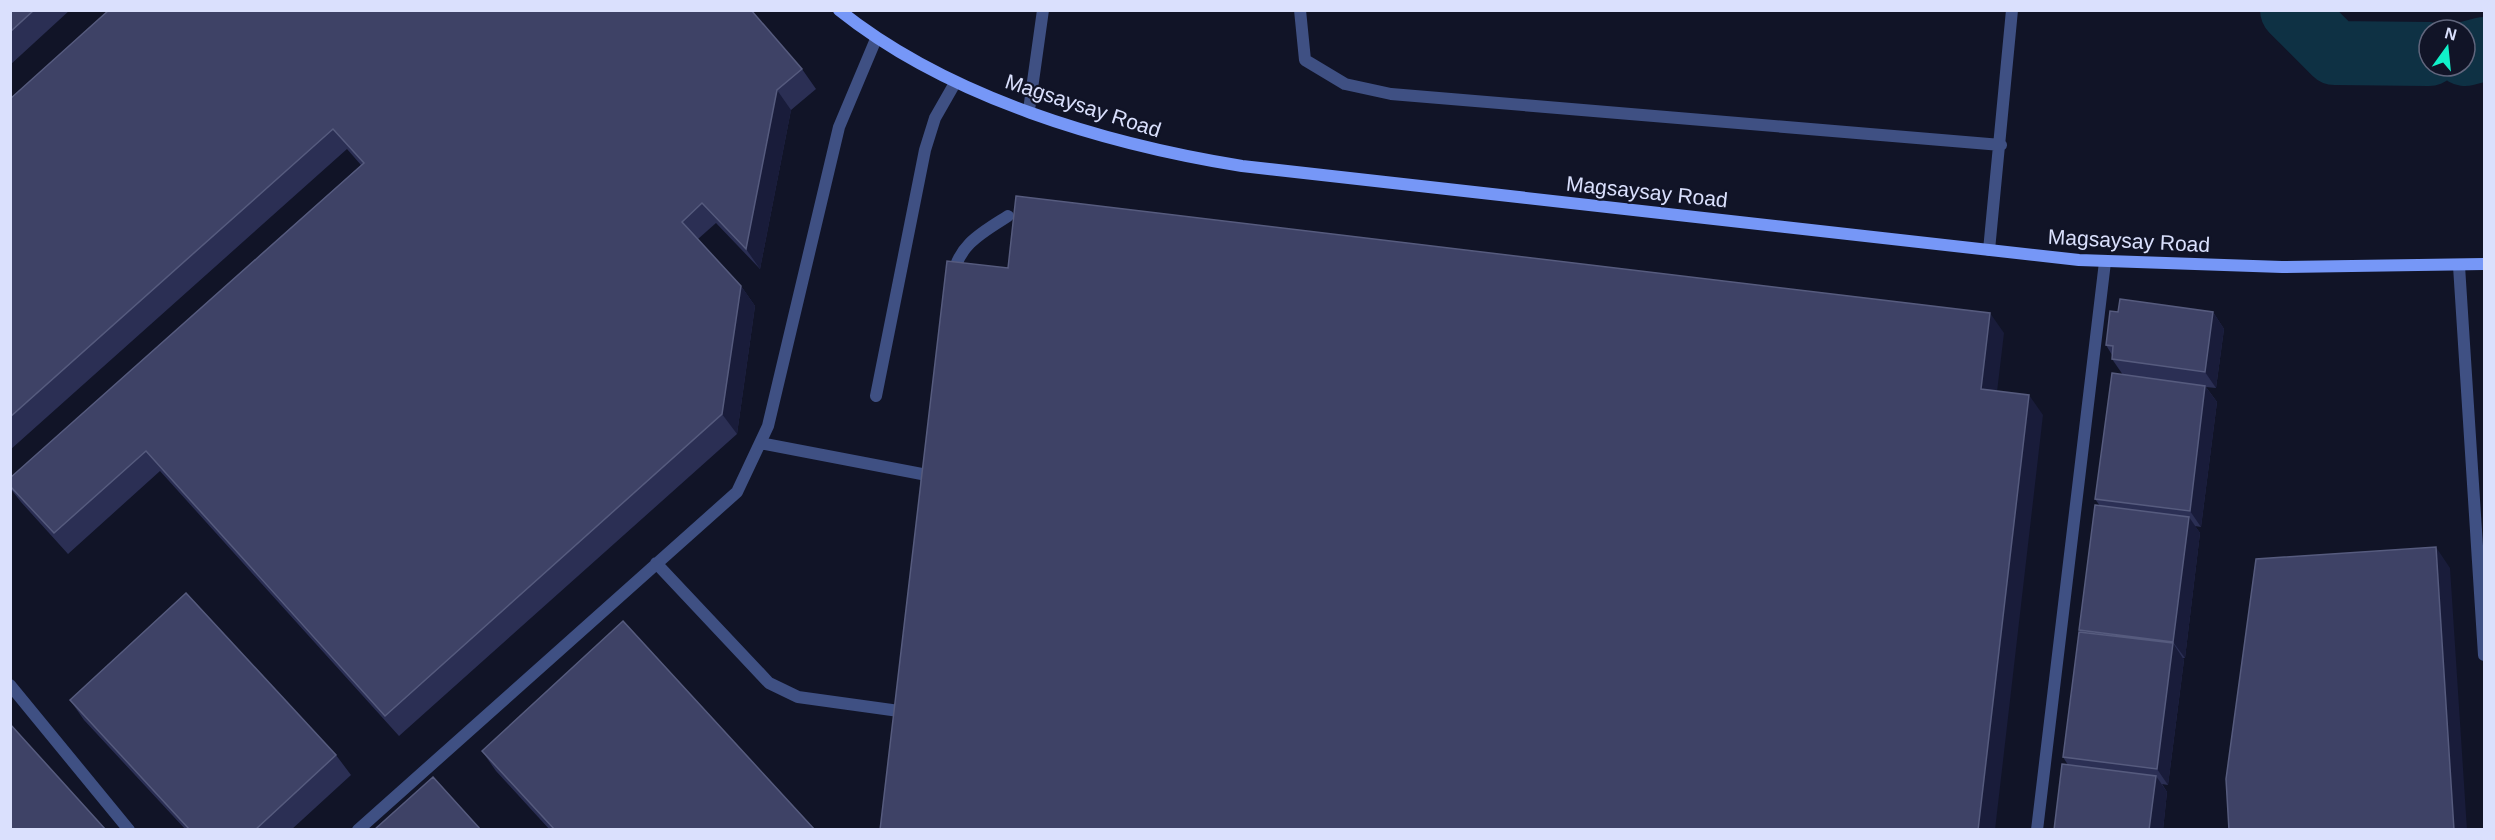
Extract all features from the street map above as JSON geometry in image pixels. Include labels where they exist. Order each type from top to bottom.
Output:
[{"type":"main road","name":"Magsaysay Road","points":[[839,10],[876,39],[955,83],[1103,137],[1172,154],[1242,166],[2105,262],[2282,267],[2484,264]]},
{"type":"lane","points":[[1029,110],[1042,10]]},
{"type":"lane","points":[[1300,10],[1305,60],[1345,84],[1391,94],[2001,145]]},
{"type":"lane","points":[[1989,250],[2013,10]]},
{"type":"lane","points":[[358,830],[737,492],[768,426],[838,127],[876,39]]},
{"type":"lane","points":[[876,396],[925,150],[935,118],[955,83]]},
{"type":"lane","points":[[952,288],[955,265],[969,242],[1008,216]]},
{"type":"lane","points":[[2037,830],[2105,262]]},
{"type":"lane","points":[[2459,266],[2484,655]]},
{"type":"lane","points":[[760,443],[928,470],[924,499]]},
{"type":"lane","points":[[656,563],[770,683],[798,697],[899,711]]},
{"type":"lane","points":[[10,685],[129,830]]},
{"type":"building","points":[[10,10],[34,10],[10,32]]},
{"type":"building","points":[[109,10],[751,10],[802,69],[777,90],[746,249],[702,203],[682,222],[741,286],[722,414],[385,716],[146,451],[54,533],[10,486],[10,478],[364,163],[333,129],[10,417],[10,99]]},
{"type":"building","points":[[1016,196],[1990,313],[1981,389],[2029,395],[1978,830],[880,830],[947,261],[1008,268]]},
{"type":"building","points":[[2120,299],[2213,312],[2205,372],[2112,359],[2113,346],[2106,345],[2110,311],[2118,312]]},
{"type":"building","points":[[2112,373],[2205,386],[2190,511],[2095,499]]},
{"type":"building","points":[[2095,505],[2189,517],[2173,642],[2079,630]]},
{"type":"building","points":[[2436,547],[2454,830],[2229,830],[2226,779],[2256,559]]},
{"type":"building","points":[[186,593],[336,755],[255,830],[190,830],[70,700]]},
{"type":"building","points":[[623,621],[815,830],[555,830],[482,751]]},
{"type":"building","points":[[2079,632],[2173,643],[2157,769],[2063,757]]},
{"type":"building","points":[[10,724],[106,830],[10,830]]},
{"type":"building","points":[[2062,764],[2156,776],[2149,830],[2054,830]]},
{"type":"building","points":[[433,777],[481,830],[374,830]]},
{"type":"waterway","points":[[2292,10],[2335,53],[2417,54]]},
{"type":"waterway","points":[[2477,51],[2484,49]]}]
